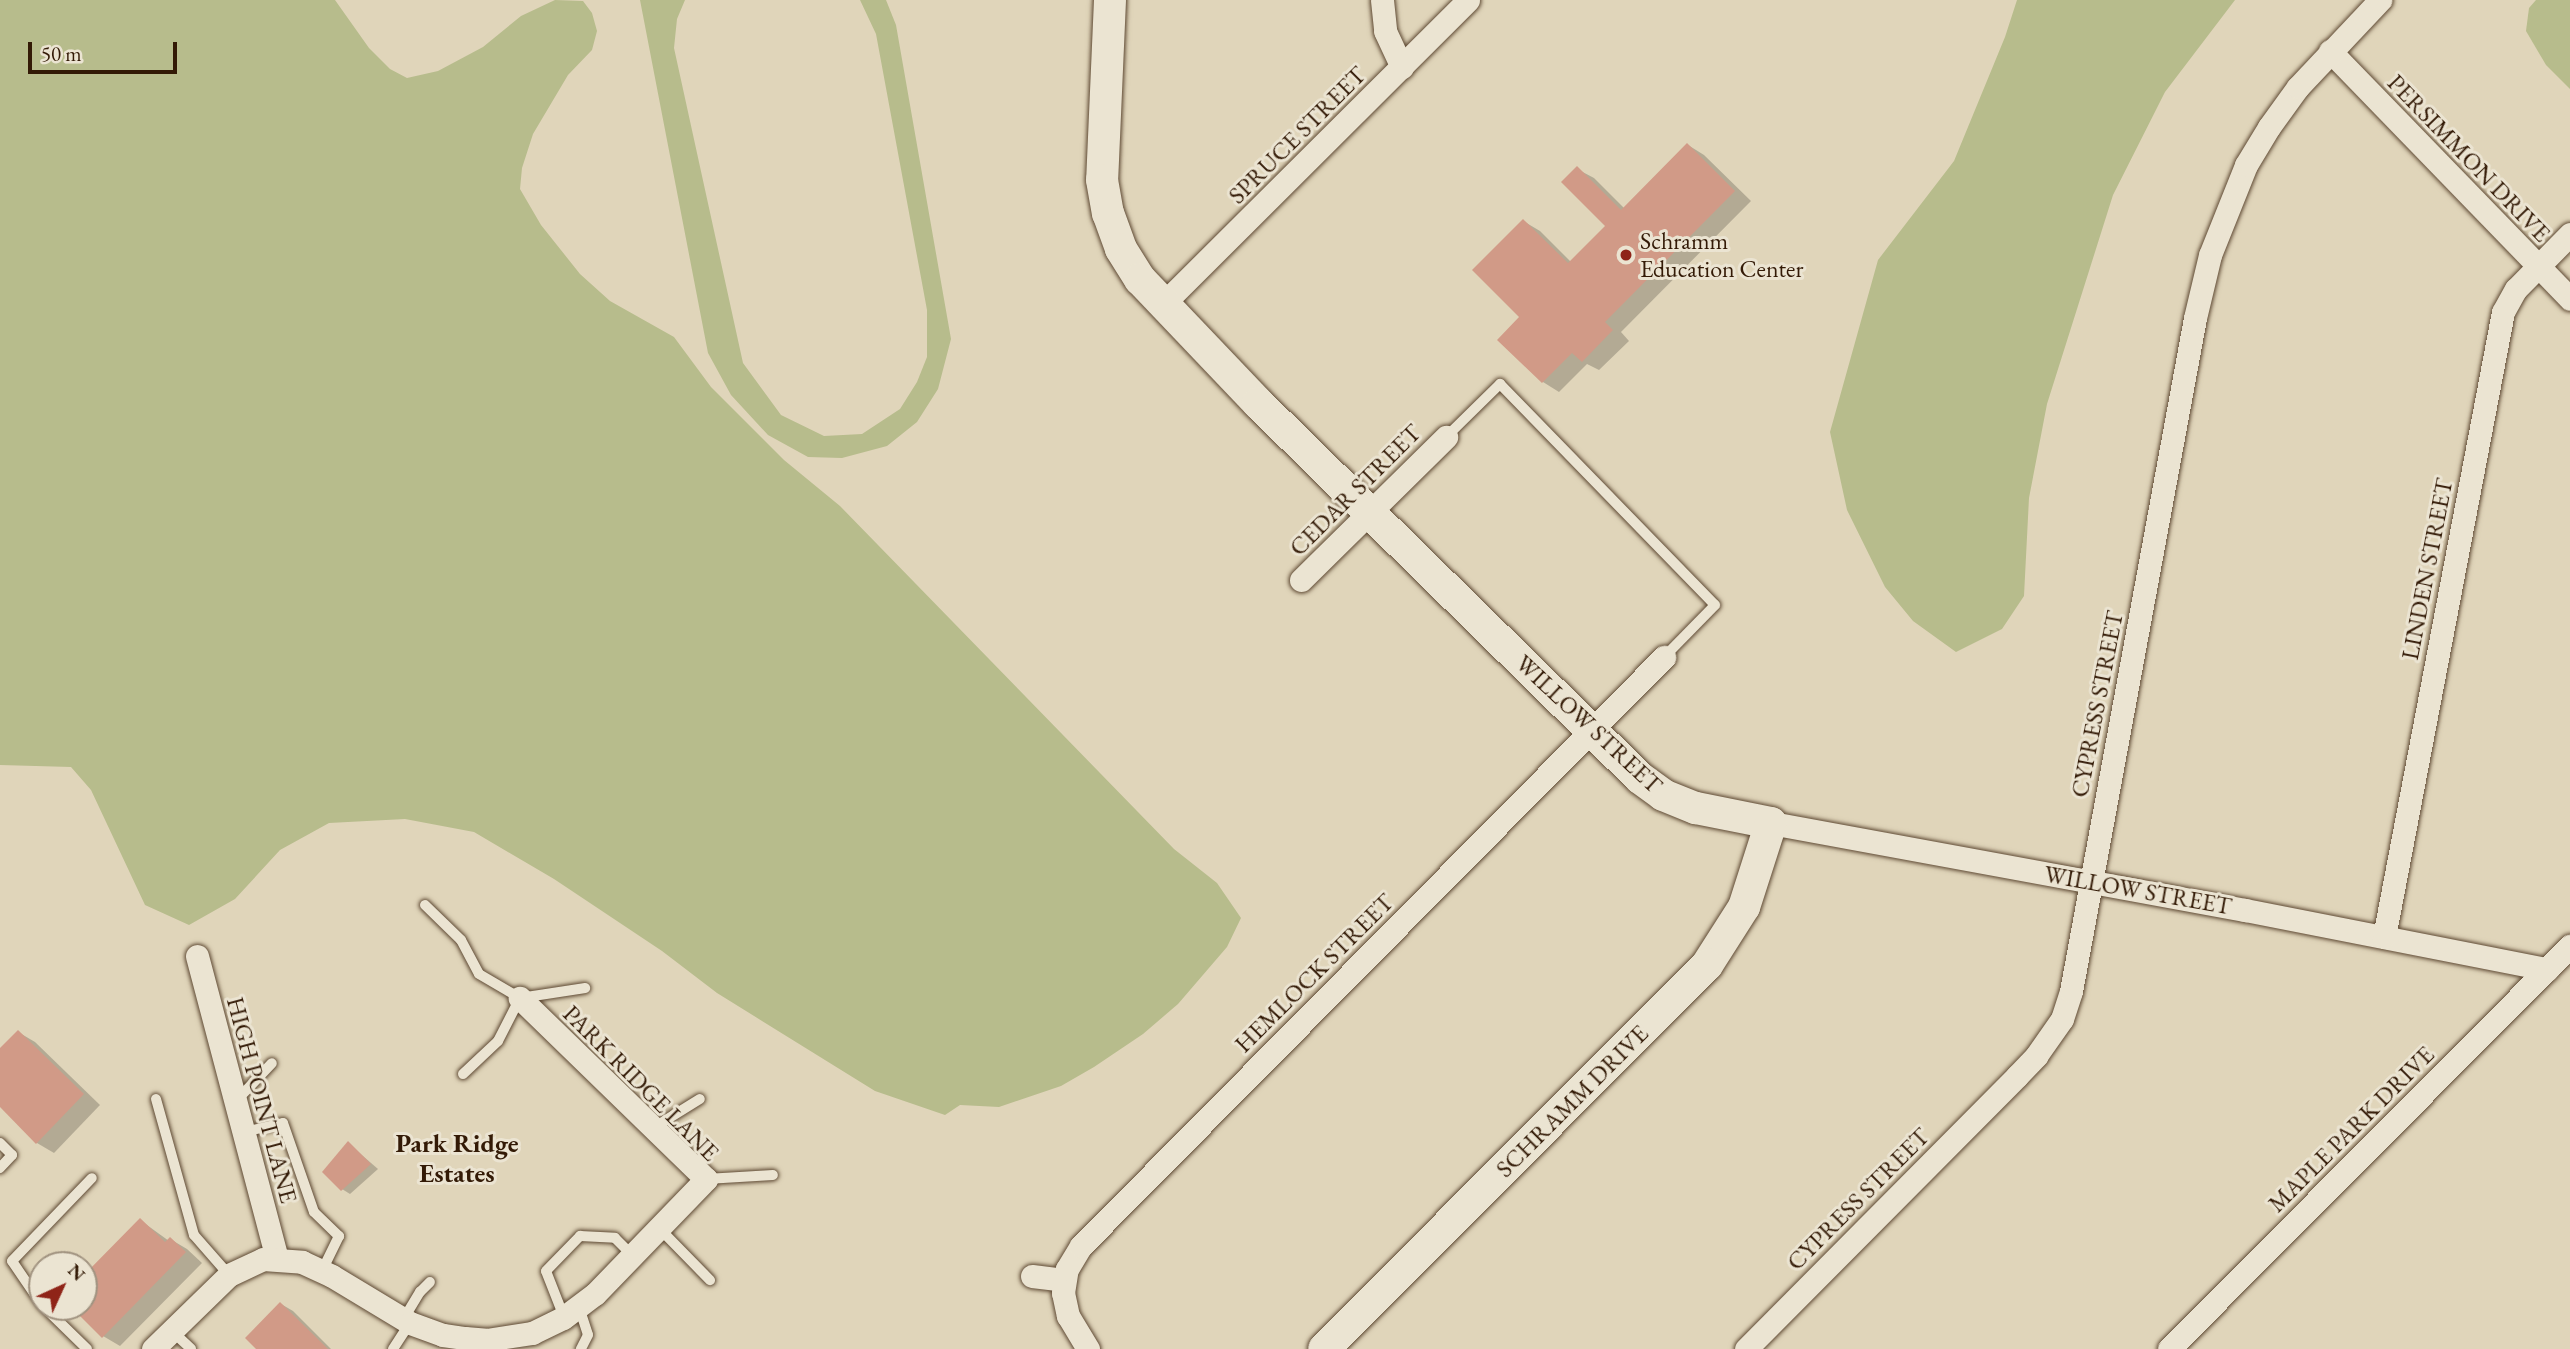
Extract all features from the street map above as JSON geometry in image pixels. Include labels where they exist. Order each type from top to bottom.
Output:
[{"type":"street","name":"WILLOW STREET","points":[[1110,0],[1102,180],[1108,213],[1121,249],[1140,279],[1370,513],[1640,778],[1663,794],[1696,808],[1771,823],[2547,969]]},
{"type":"street","points":[[1381,0],[1385,31],[1402,67]]},
{"type":"street","name":"SPRUCE STREET","points":[[1163,305],[1468,0]]},
{"type":"street","name":"CYPRESS STREET","points":[[1746,1349],[2017,1076],[2049,1039],[2062,1019],[2071,991],[2202,286],[2219,230],[2246,165],[2298,87],[2380,0]]},
{"type":"street","name":"PERSIMMON DRIVE","points":[[2330,51],[2570,299]]},
{"type":"street","name":"LINDEN STREET","points":[[2384,937],[2498,332],[2510,298],[2570,234]]},
{"type":"street","name":"CEDAR STREET","points":[[1301,580],[1446,437]]},
{"type":"street","name":"HEMLOCK STREET","points":[[1064,1280],[1081,1246],[1664,657]]},
{"type":"street","name":"SCHRAMM DRIVE","points":[[1324,1349],[1707,965],[1744,907],[1771,823]]},
{"type":"street","name":"MAPLE PARK DRIVE","points":[[2169,1349],[2570,946]]},
{"type":"street","name":"HIGH POINT LANE","points":[[197,956],[277,1258]]},
{"type":"street","name":"PARK RIDGE LANE","points":[[153,1349],[229,1275],[253,1262],[277,1258],[302,1262],[322,1271],[407,1322],[443,1335],[499,1344],[531,1333],[572,1312],[632,1255],[706,1179],[520,998]]},
{"type":"street","points":[[1032,1276],[1064,1280],[1068,1316],[1088,1349]]},
{"type":"lane","points":[[1446,437],[1500,384],[1715,605],[1664,657]]},
{"type":"lane","points":[[425,905],[461,940],[479,974],[520,998],[584,988]]},
{"type":"lane","points":[[463,1074],[498,1041],[520,998]]},
{"type":"lane","points":[[236,1101],[272,1063]]},
{"type":"lane","points":[[156,1099],[194,1236],[229,1275]]},
{"type":"lane","points":[[653,1128],[700,1099]]},
{"type":"lane","points":[[243,1132],[283,1123],[314,1212],[339,1236],[322,1271]]},
{"type":"lane","points":[[0,1143],[12,1155],[0,1167]]},
{"type":"lane","points":[[706,1179],[773,1175]]},
{"type":"lane","points":[[28,1284],[12,1261],[92,1178]]},
{"type":"lane","points":[[659,1228],[710,1280]]},
{"type":"lane","points":[[581,1349],[588,1335],[546,1270],[580,1236],[615,1238],[632,1255]]},
{"type":"lane","points":[[393,1349],[430,1282]]},
{"type":"lane","points":[[58,1321],[87,1349]]},
{"type":"lane","points":[[172,1331],[191,1349]]},
{"type":"green space","points":[[0,0],[335,0],[369,48],[390,69],[407,78],[438,71],[483,47],[521,16],[555,0],[583,1],[592,13],[597,31],[592,50],[568,75],[533,134],[522,168],[520,189],[541,225],[580,274],[610,301],[674,337],[711,387],[784,460],[840,506],[1174,849],[1217,883],[1241,918],[1227,947],[1178,1004],[1143,1034],[1094,1067],[1061,1086],[999,1107],[960,1105],[945,1115],[875,1091],[717,993],[662,951],[554,879],[474,832],[405,819],[329,823],[280,850],[235,899],[189,925],[145,905],[91,790],[71,767],[0,765]]},
{"type":"green space","points":[[640,0],[685,0],[677,19],[674,48],[743,363],[781,415],[824,436],[862,434],[900,409],[917,382],[927,357],[927,310],[876,34],[860,0],[886,0],[896,25],[951,339],[938,389],[917,422],[887,446],[842,458],[808,457],[768,435],[731,395],[708,353]]},
{"type":"green space","points":[[2017,0],[2235,0],[2165,92],[2113,195],[2047,404],[2029,498],[2024,596],[2002,629],[1956,652],[1913,621],[1885,587],[1847,510],[1830,432],[1878,260],[1954,161],[2005,37]]},
{"type":"green space","points":[[2536,0],[2570,0],[2570,89],[2546,65],[2526,31],[2529,8]]},
{"type":"building","points":[[1687,143],[1735,191],[1605,322],[1613,330],[1582,362],[1572,353],[1542,383],[1497,340],[1519,317],[1472,270],[1523,219],[1568,263],[1605,226],[1561,182],[1577,166],[1621,210]]},
{"type":"building","points":[[18,1030],[84,1094],[36,1144],[0,1107],[0,1048]]},
{"type":"building","points":[[348,1141],[371,1164],[341,1191],[322,1172]]},
{"type":"building","points":[[140,1218],[165,1242],[170,1237],[186,1252],[102,1338],[85,1321],[98,1321],[98,1261]]},
{"type":"building","points":[[280,1302],[328,1349],[256,1349],[245,1338]]},
{"type":"place","name":"Schramm Education Center","points":[[1626,255]]},
{"type":"district","name":"Park Ridge Estates","points":[[457,1159]]}]
